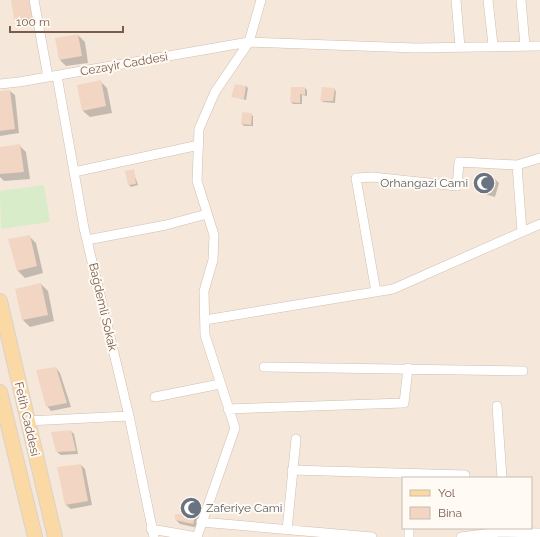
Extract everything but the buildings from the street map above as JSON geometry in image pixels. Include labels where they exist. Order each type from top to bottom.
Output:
[{"type":"main road","name":"Fetih Caddesi","points":[[0,301],[55,537]]},
{"type":"main road","name":"Fetih Caddesi","points":[[0,392],[35,537]]},
{"type":"street","name":"Bağdemli Sokak","points":[[34,0],[53,76],[87,240],[129,416],[152,533]]},
{"type":"street","points":[[152,533],[197,537],[235,428],[205,335],[204,291],[213,254],[214,235],[197,181],[199,145],[200,129],[215,92],[249,42],[261,0]]},
{"type":"street","points":[[456,0],[460,47]]},
{"type":"street","points":[[488,0],[493,45]]},
{"type":"street","points":[[521,0],[525,46]]},
{"type":"street","name":"Cezayir Caddesi","points":[[0,84],[249,42],[416,48],[493,45],[540,46]]},
{"type":"street","points":[[74,172],[199,145]]},
{"type":"street","points":[[376,292],[356,178],[372,177],[457,186],[459,162],[517,165],[540,158]]},
{"type":"street","points":[[517,165],[522,232]]},
{"type":"street","points":[[87,240],[166,226],[207,214]]},
{"type":"street","points":[[205,320],[393,289],[540,224]]},
{"type":"street","points":[[264,367],[523,370]]},
{"type":"street","points":[[228,409],[404,403],[408,368]]},
{"type":"street","points":[[155,397],[220,384]]},
{"type":"street","points":[[497,406],[502,477]]},
{"type":"street","points":[[27,421],[129,416]]},
{"type":"street","points":[[287,530],[296,439]]},
{"type":"street","points":[[292,470],[406,476],[464,475]]},
{"type":"street","points":[[201,522],[372,537]]},
{"type":"street","points":[[461,537],[503,533],[540,533]]},
{"type":"shaded area","points":[[0,0],[540,0],[540,537],[0,537]]},
{"type":"green space","points":[[44,185],[50,222],[1,229],[0,191]]},
{"type":"place","name":"Orhangazi Cami","points":[[484,183]]},
{"type":"place","name":"Zaferiye Cami","points":[[191,508]]}]
